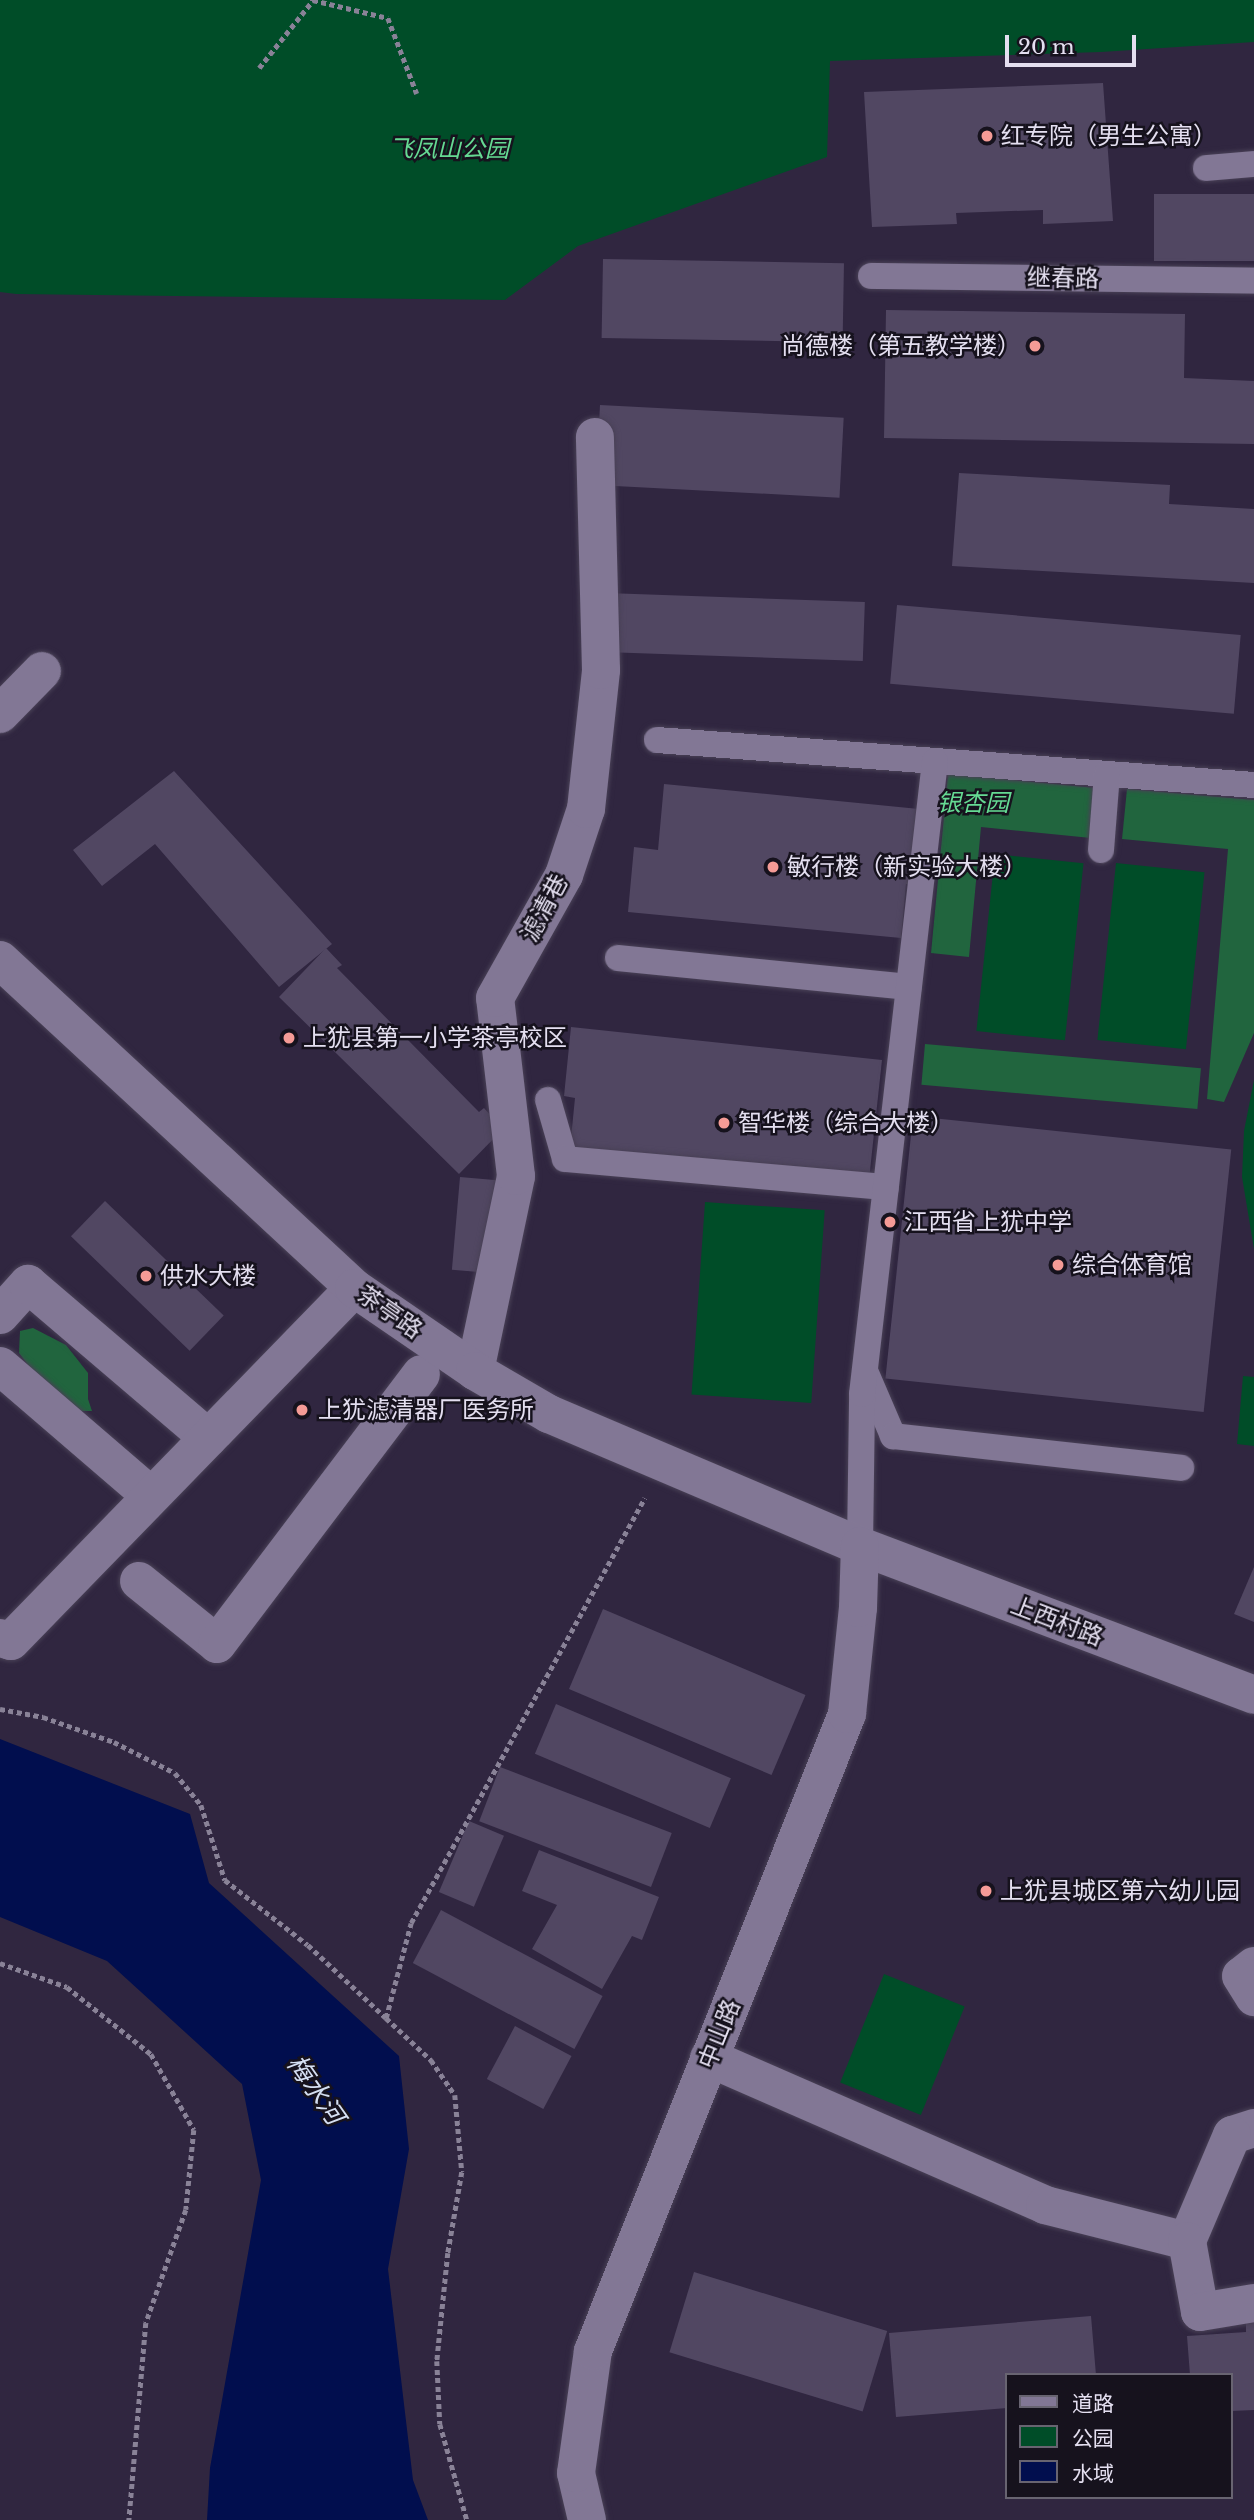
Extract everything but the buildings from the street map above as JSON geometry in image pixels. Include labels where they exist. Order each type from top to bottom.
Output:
[{"type":"street","name":"滤清巷","points":[[475,1371],[516,1176],[495,998],[564,875],[586,809],[601,670],[595,437]]},
{"type":"street","points":[[0,714],[42,671]]},
{"type":"street","name":"茶亭路","points":[[0,960],[354,1288],[475,1371],[549,1414],[860,1546]]},
{"type":"street","points":[[0,1315],[28,1283],[208,1438]]},
{"type":"street","points":[[0,1638],[11,1641],[354,1288]]},
{"type":"street","points":[[0,1366],[151,1496]]},
{"type":"street","points":[[138,1581],[217,1644],[421,1374]]},
{"type":"street","name":"上西村路","points":[[860,1546],[1254,1695]]},
{"type":"street","name":"中山路","points":[[587,2520],[576,2473],[593,2351],[847,1714],[858,1608],[860,1546]]},
{"type":"street","points":[[1254,1966],[1241,1976],[1254,1997]]},
{"type":"street","points":[[709,2058],[1045,2205],[1187,2241]]},
{"type":"street","points":[[1254,2128],[1232,2135],[1187,2241],[1200,2312],[1254,2303]]},
{"type":"lane","points":[[1206,168],[1254,164]]},
{"type":"lane","name":"继春路","points":[[871,276],[1254,281]]},
{"type":"lane","points":[[657,740],[1254,785]]},
{"type":"lane","points":[[860,1546],[865,1371],[935,761]]},
{"type":"lane","points":[[1101,850],[1107,774]]},
{"type":"lane","points":[[618,958],[909,987]]},
{"type":"lane","points":[[548,1100],[565,1158],[886,1187]]},
{"type":"lane","points":[[865,1371],[893,1436],[1181,1468]]},
{"type":"path","points":[[259,68],[313,0],[388,19],[417,94]]},
{"type":"path","points":[[386,2018],[411,1923],[650,1488]]},
{"type":"path","points":[[0,1709],[43,1717],[114,1742],[175,1773],[201,1805],[225,1880],[308,1945],[386,2018],[430,2060],[454,2095],[462,2172],[449,2253],[437,2361],[440,2424],[467,2520]]},
{"type":"path","points":[[0,1963],[67,1987],[151,2054],[194,2130],[186,2210],[146,2323],[129,2520]]},
{"type":"green space","name":"飞凤山公园","points":[[0,0],[1254,0],[1254,42],[1101,52],[830,61],[827,157],[578,246],[505,300],[16,294],[0,292]]},
{"type":"green space","name":"银杏园","points":[[948,774],[1096,788],[1091,838],[981,827],[969,957],[931,953]]},
{"type":"green space","points":[[1127,789],[1254,800],[1254,1033],[1224,1102],[1207,1099],[1228,849],[1122,839]]},
{"type":"green space","points":[[995,854],[1084,863],[1065,1040],[976,1031]]},
{"type":"green space","points":[[1116,863],[1205,872],[1186,1049],[1097,1040]]},
{"type":"green space","points":[[925,1044],[1201,1068],[1197,1109],[921,1085]]},
{"type":"green space","points":[[1254,1080],[1254,1249],[1242,1177],[1244,1131]]},
{"type":"green space","points":[[705,1202],[825,1210],[811,1403],[692,1395]]},
{"type":"green space","points":[[33,1328],[66,1345],[88,1373],[88,1399],[92,1411],[81,1411],[47,1390],[19,1353],[20,1331]]},
{"type":"green space","points":[[1243,1376],[1254,1377],[1254,1446],[1237,1444]]},
{"type":"green space","points":[[884,1974],[965,2007],[921,2115],[840,2082]]},
{"type":"water","name":"梅水河","points":[[0,1739],[190,1814],[209,1883],[399,2056],[409,2149],[388,2269],[413,2480],[428,2520],[207,2520],[210,2468],[261,2180],[242,2084],[107,1961],[0,1917]]},
{"type":"place","name":"红专院（男生公寓）","points":[[987,136]]},
{"type":"place","name":"尚德楼（第五教学楼）","points":[[1035,346]]},
{"type":"place","name":"敏行楼（新实验大楼）","points":[[773,867]]},
{"type":"place","name":"上犹县第一小学茶亭校区","points":[[289,1038]]},
{"type":"place","name":"智华楼（综合大楼）","points":[[724,1123]]},
{"type":"place","name":"江西省上犹中学","points":[[890,1222]]},
{"type":"place","name":"综合体育馆","points":[[1058,1265]]},
{"type":"place","name":"供水大楼","points":[[146,1276]]},
{"type":"place","name":"上犹滤清器厂医务所","points":[[302,1410]]},
{"type":"place","name":"上犹县城区第六幼儿园","points":[[986,1891]]}]
